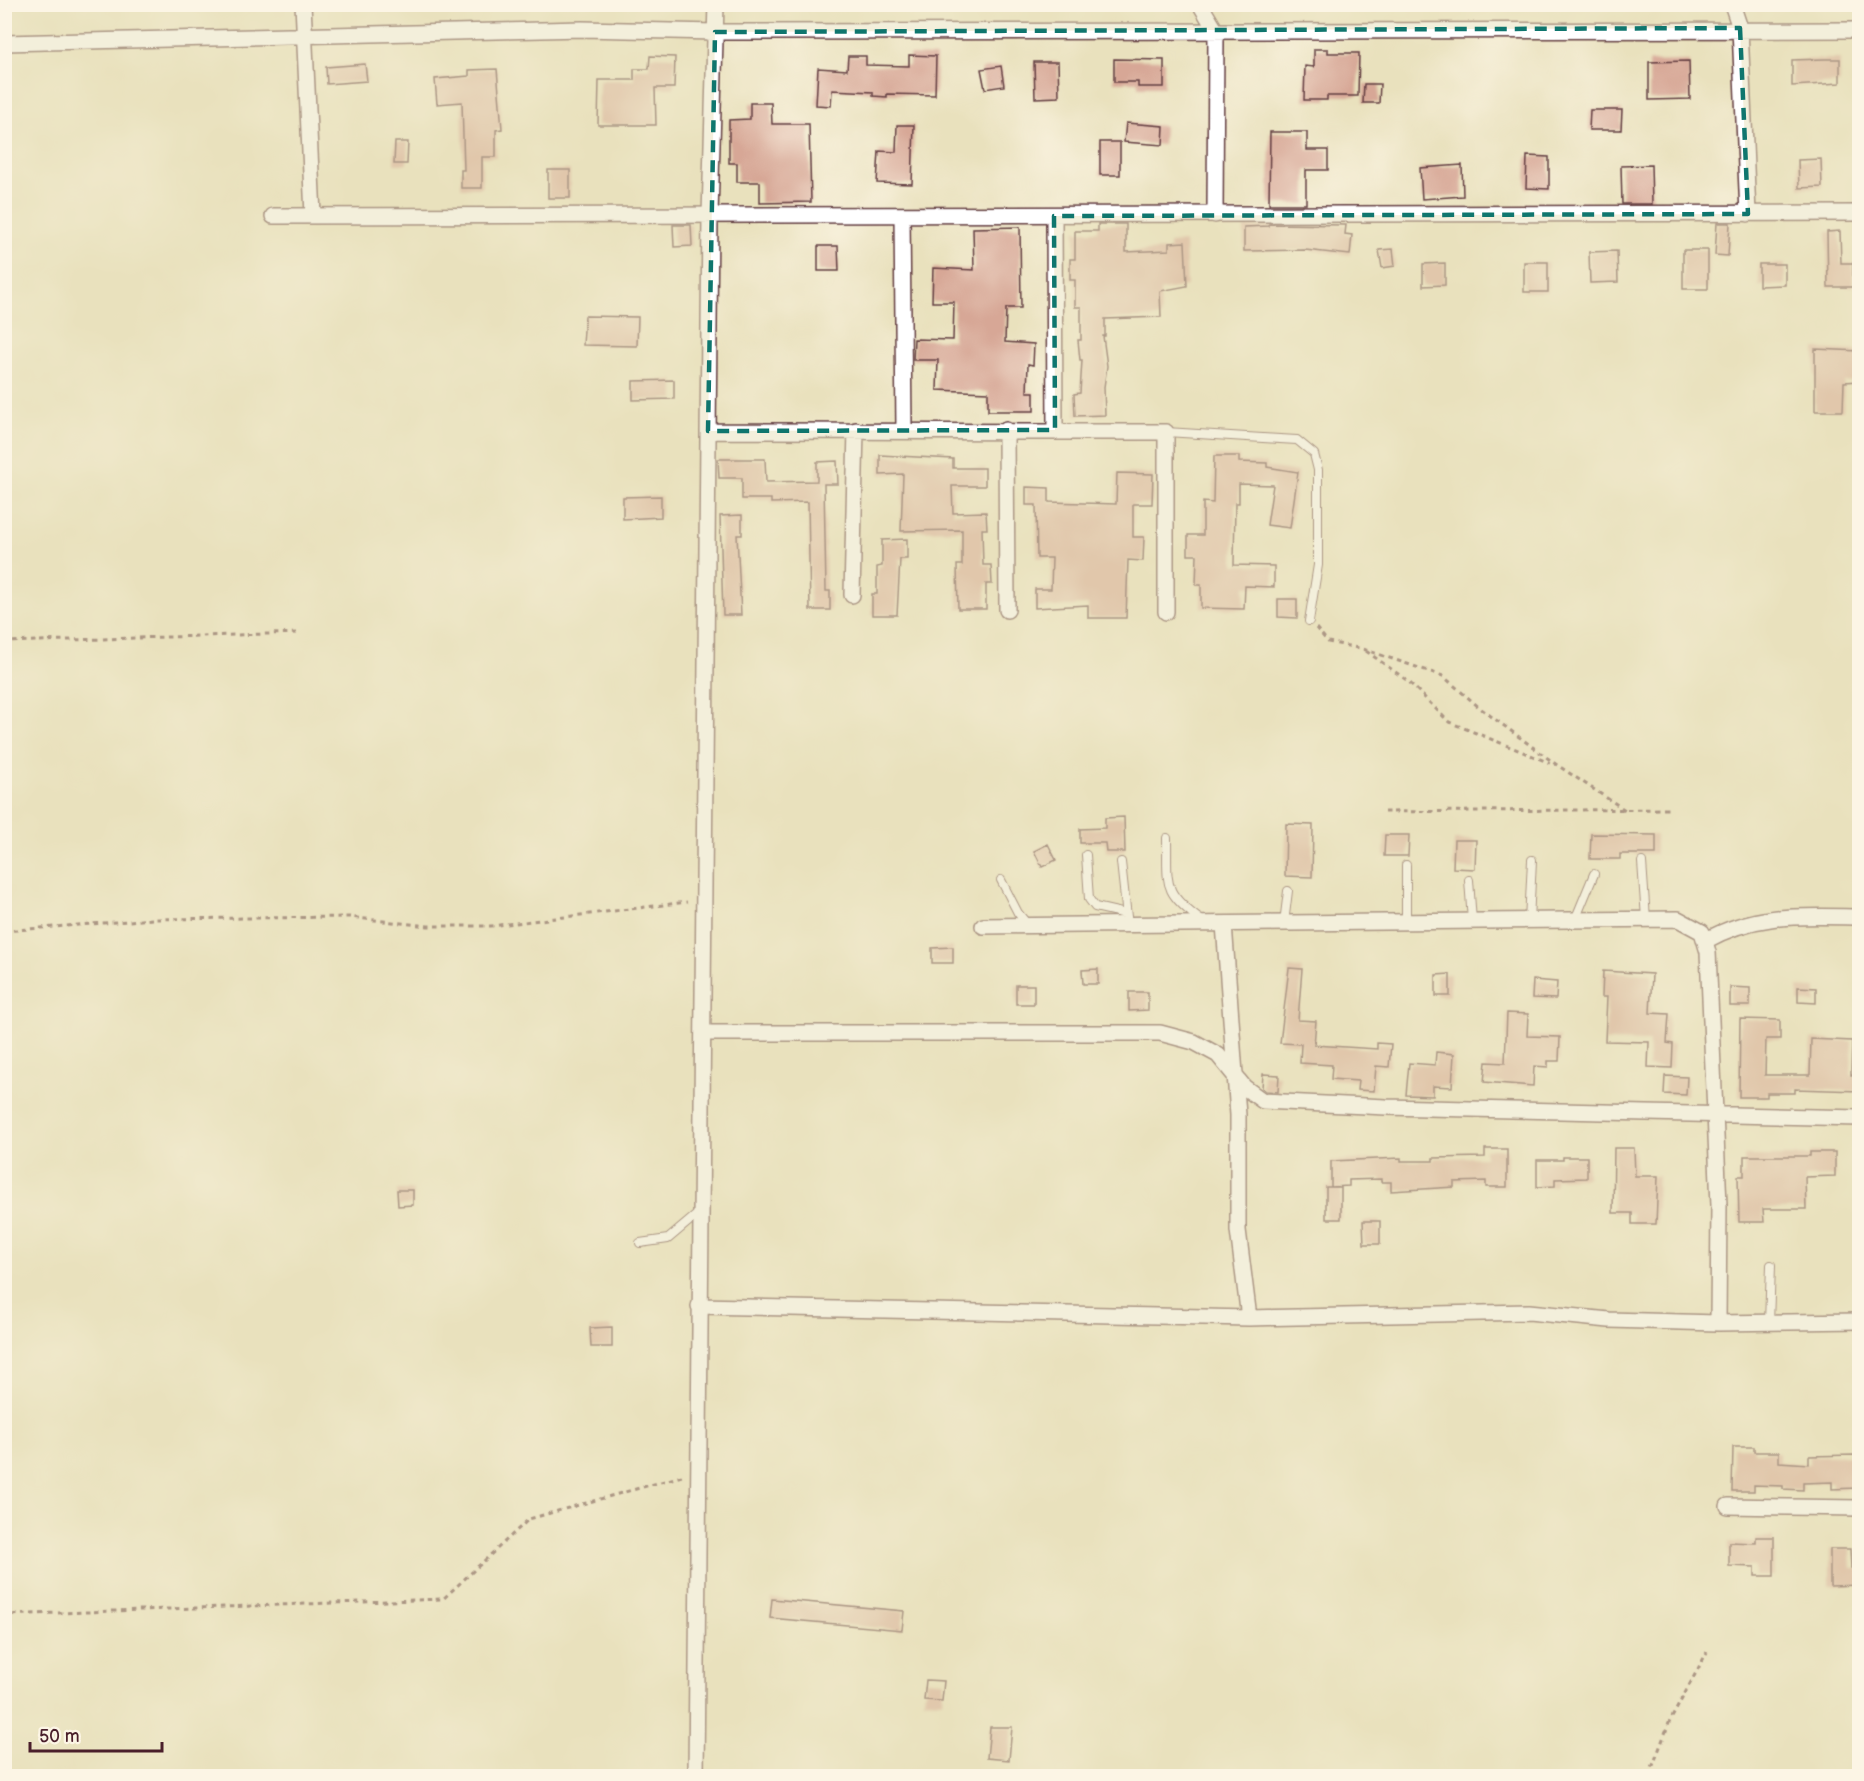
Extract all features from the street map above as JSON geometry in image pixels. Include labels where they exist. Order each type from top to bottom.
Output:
[{"type":"street","points":[[303,4],[313,215]]},
{"type":"street","points":[[696,1776],[710,215],[716,4]]},
{"type":"street","points":[[1200,4],[1216,31],[1215,215]]},
{"type":"street","points":[[1732,4],[1740,28],[1748,214]]},
{"type":"street","points":[[4,43],[582,29],[715,32],[1740,28],[1860,30]]},
{"type":"street","points":[[273,216],[1860,213]]},
{"type":"street","points":[[902,215],[904,430]]},
{"type":"street","points":[[1054,216],[1055,430]]},
{"type":"street","points":[[708,430],[1166,432],[1166,612]]},
{"type":"street","points":[[852,595],[856,430]]},
{"type":"street","points":[[1006,430],[1006,610]]},
{"type":"street","points":[[1705,941],[1729,928],[1768,918],[1860,917]]},
{"type":"street","points":[[983,926],[1029,926],[1127,919],[1205,924],[1678,919],[1702,932],[1708,952],[1719,1205],[1718,1323]]},
{"type":"street","points":[[1224,924],[1236,1077],[1238,1230],[1249,1318]]},
{"type":"street","points":[[704,1033],[1160,1033],[1194,1042],[1218,1055],[1244,1088],[1263,1101],[1386,1107],[1860,1118]]},
{"type":"street","points":[[699,1306],[1249,1318],[1529,1312],[1610,1320],[1718,1323],[1860,1322]]},
{"type":"street","points":[[1728,1506],[1860,1508]]},
{"type":"lane","points":[[1166,432],[1297,440],[1314,454],[1318,470],[1318,565],[1309,621]]},
{"type":"lane","points":[[1167,838],[1168,886],[1179,904],[1205,924]]},
{"type":"lane","points":[[1086,855],[1089,899],[1095,907],[1127,919],[1121,862]]},
{"type":"lane","points":[[1528,921],[1532,860]]},
{"type":"lane","points":[[1642,862],[1646,919]]},
{"type":"lane","points":[[1406,865],[1406,922]]},
{"type":"lane","points":[[1575,920],[1594,874]]},
{"type":"lane","points":[[1001,880],[1018,913],[1029,926]]},
{"type":"lane","points":[[1469,880],[1472,921]]},
{"type":"lane","points":[[1284,923],[1288,891]]},
{"type":"lane","points":[[640,1243],[668,1239],[701,1211]]},
{"type":"lane","points":[[1769,1323],[1772,1265]]},
{"type":"path","points":[[1309,621],[1328,642],[1363,649],[1443,676],[1480,708],[1557,765],[1625,810]]},
{"type":"path","points":[[4,642],[300,633]]},
{"type":"path","points":[[1363,649],[1408,681],[1449,722],[1557,765]]},
{"type":"path","points":[[1384,812],[1668,809]]},
{"type":"path","points":[[4,931],[153,919],[349,917],[428,927],[491,926],[705,901]]},
{"type":"path","points":[[4,1615],[443,1599],[529,1519],[699,1472]]},
{"type":"path","points":[[1649,1776],[1669,1723],[1707,1652]]},
{"type":"highlighted area","points":[[1740,28],[1748,214],[1054,216],[1055,430],[708,431],[715,32]]},
{"type":"building","points":[[1314,49],[1328,49],[1328,53],[1359,53],[1358,96],[1327,96],[1327,100],[1304,100],[1305,66],[1314,67]]},
{"type":"building","points":[[909,55],[936,56],[935,95],[887,94],[887,97],[873,96],[873,92],[832,90],[831,106],[816,105],[818,68],[847,70],[848,56],[866,56],[866,65],[909,66]]},
{"type":"building","points":[[650,56],[675,57],[674,88],[655,88],[656,125],[598,125],[599,80],[634,80],[634,69],[649,69]]},
{"type":"building","points":[[1114,59],[1164,60],[1164,87],[1138,87],[1138,82],[1114,82]]},
{"type":"building","points":[[1840,59],[1840,83],[1792,86],[1792,60]]},
{"type":"building","points":[[1689,61],[1690,99],[1649,100],[1649,62]]},
{"type":"building","points":[[1034,62],[1058,62],[1059,97],[1035,98]]},
{"type":"building","points":[[365,64],[367,81],[327,84],[326,67]]},
{"type":"building","points":[[1001,66],[1004,86],[985,89],[981,69]]},
{"type":"building","points":[[497,69],[502,129],[496,130],[496,157],[482,157],[482,188],[461,188],[461,170],[464,170],[462,102],[437,104],[435,79],[469,76],[469,70]]},
{"type":"building","points":[[1364,84],[1380,84],[1379,103],[1363,103]]},
{"type":"building","points":[[750,103],[771,103],[772,124],[809,124],[811,202],[760,203],[760,182],[737,182],[737,163],[729,163],[729,120],[750,119]]},
{"type":"building","points":[[1590,110],[1622,110],[1621,130],[1589,130]]},
{"type":"building","points":[[1126,123],[1164,126],[1163,145],[1124,142]]},
{"type":"building","points":[[897,125],[914,125],[912,184],[877,183],[879,151],[896,152]]},
{"type":"building","points":[[1270,132],[1307,132],[1307,150],[1328,150],[1328,170],[1306,170],[1306,204],[1269,204]]},
{"type":"building","points":[[395,142],[408,142],[407,164],[394,164]]},
{"type":"building","points":[[1100,142],[1120,142],[1120,175],[1100,175]]},
{"type":"building","points":[[1527,156],[1549,157],[1549,189],[1526,188]]},
{"type":"building","points":[[1821,159],[1822,187],[1799,188],[1798,160]]},
{"type":"building","points":[[1462,165],[1463,196],[1422,199],[1420,168]]},
{"type":"building","points":[[1651,165],[1652,204],[1622,204],[1621,166]]},
{"type":"building","points":[[548,170],[570,170],[570,198],[548,198]]},
{"type":"building","points":[[1717,223],[1730,223],[1728,256],[1715,255]]},
{"type":"building","points":[[1098,224],[1126,224],[1126,252],[1169,250],[1169,243],[1185,242],[1187,286],[1160,291],[1161,317],[1105,319],[1105,336],[1103,336],[1107,366],[1104,387],[1105,415],[1075,416],[1074,394],[1080,393],[1082,360],[1080,360],[1078,340],[1081,340],[1081,307],[1075,307],[1075,280],[1070,280],[1070,259],[1075,259],[1075,231],[1098,231]]},
{"type":"building","points":[[1269,224],[1346,225],[1345,234],[1352,235],[1350,255],[1305,250],[1244,251],[1244,227],[1269,226]]},
{"type":"building","points":[[673,225],[691,225],[692,246],[674,247]]},
{"type":"building","points":[[1020,227],[1021,308],[1006,308],[1005,342],[1034,344],[1033,365],[1028,364],[1027,392],[1034,392],[1034,411],[988,411],[988,392],[937,390],[938,360],[913,360],[914,339],[953,340],[954,302],[932,302],[933,268],[974,270],[973,228]]},
{"type":"building","points":[[1840,231],[1841,263],[1853,263],[1853,287],[1828,287],[1827,232]]},
{"type":"building","points":[[818,246],[838,246],[839,271],[818,271]]},
{"type":"building","points":[[1393,249],[1395,266],[1382,268],[1379,250]]},
{"type":"building","points":[[1683,250],[1708,250],[1708,289],[1683,289]]},
{"type":"building","points":[[1617,251],[1618,282],[1590,283],[1589,252]]},
{"type":"building","points":[[1524,262],[1548,262],[1548,292],[1524,292]]},
{"type":"building","points":[[1445,263],[1445,285],[1423,286],[1423,264]]},
{"type":"building","points":[[1759,264],[1785,264],[1785,285],[1759,286]]},
{"type":"building","points":[[585,316],[638,317],[637,346],[583,345]]},
{"type":"building","points":[[1815,349],[1860,351],[1860,381],[1844,382],[1843,411],[1815,411]]},
{"type":"building","points":[[674,380],[674,399],[633,400],[633,381]]},
{"type":"building","points":[[880,455],[953,459],[953,468],[985,468],[985,486],[952,486],[953,513],[986,512],[987,529],[982,529],[983,565],[991,565],[992,584],[986,584],[986,609],[958,609],[957,565],[962,565],[962,530],[901,531],[903,474],[880,475]]},
{"type":"building","points":[[1214,456],[1239,456],[1239,462],[1267,463],[1267,467],[1298,472],[1290,528],[1267,525],[1273,485],[1239,484],[1239,503],[1235,503],[1234,565],[1274,566],[1274,587],[1245,586],[1244,609],[1201,608],[1201,585],[1196,585],[1197,555],[1188,555],[1188,535],[1203,535],[1203,502],[1213,503]]},
{"type":"building","points":[[718,459],[765,459],[766,482],[817,481],[817,462],[837,461],[838,484],[824,484],[826,591],[830,591],[830,610],[810,610],[808,502],[771,503],[771,499],[742,499],[742,478],[719,478]]},
{"type":"building","points":[[1117,473],[1153,474],[1152,504],[1133,504],[1133,537],[1144,537],[1143,561],[1128,560],[1126,618],[1088,618],[1088,605],[1035,608],[1035,589],[1051,589],[1052,558],[1037,558],[1036,505],[1026,505],[1026,487],[1049,488],[1049,502],[1116,504]]},
{"type":"building","points":[[661,496],[661,517],[623,519],[623,497]]},
{"type":"building","points":[[742,515],[742,535],[737,535],[741,615],[723,615],[720,516]]},
{"type":"building","points":[[907,539],[907,559],[900,559],[897,615],[872,615],[872,594],[877,594],[877,567],[882,566],[882,540]]},
{"type":"building","points":[[1278,599],[1297,599],[1297,618],[1278,617]]},
{"type":"building","points":[[1124,817],[1125,852],[1106,852],[1105,843],[1080,843],[1080,829],[1105,828],[1105,818]]},
{"type":"building","points":[[1286,824],[1313,825],[1312,877],[1285,876]]},
{"type":"building","points":[[1591,834],[1656,835],[1656,854],[1620,854],[1620,859],[1590,859]]},
{"type":"building","points":[[1385,835],[1409,835],[1408,856],[1384,856]]},
{"type":"building","points":[[1454,840],[1476,840],[1475,869],[1453,868]]},
{"type":"building","points":[[1048,844],[1056,860],[1042,867],[1034,851]]},
{"type":"building","points":[[953,947],[953,963],[932,963],[932,948]]},
{"type":"building","points":[[1289,968],[1302,969],[1298,1020],[1316,1021],[1314,1045],[1377,1049],[1377,1043],[1391,1044],[1389,1067],[1376,1066],[1374,1091],[1357,1090],[1358,1081],[1331,1079],[1332,1065],[1300,1063],[1301,1044],[1280,1043]]},
{"type":"building","points":[[1098,969],[1098,984],[1083,984],[1082,970]]},
{"type":"building","points":[[1603,971],[1652,974],[1650,1013],[1669,1014],[1667,1043],[1673,1044],[1672,1068],[1648,1067],[1649,1042],[1605,1041],[1607,997],[1602,997]]},
{"type":"building","points":[[1450,974],[1450,996],[1436,996],[1436,975]]},
{"type":"building","points":[[1533,980],[1557,982],[1556,999],[1532,998]]},
{"type":"building","points":[[1016,985],[1034,985],[1034,1004],[1016,1004]]},
{"type":"building","points":[[1730,987],[1750,988],[1750,1006],[1730,1006]]},
{"type":"building","points":[[1798,987],[1816,988],[1816,1003],[1798,1002]]},
{"type":"building","points":[[1129,992],[1148,992],[1148,1010],[1129,1011]]},
{"type":"building","points":[[1507,1013],[1528,1014],[1527,1036],[1560,1037],[1559,1061],[1548,1061],[1548,1067],[1534,1066],[1533,1086],[1484,1082],[1486,1062],[1505,1063]]},
{"type":"building","points":[[1740,1019],[1780,1020],[1780,1039],[1766,1039],[1765,1075],[1810,1075],[1811,1039],[1852,1041],[1851,1075],[1860,1075],[1860,1091],[1795,1089],[1795,1093],[1767,1093],[1767,1097],[1739,1097]]},
{"type":"building","points":[[1436,1052],[1454,1054],[1452,1087],[1433,1086],[1433,1096],[1406,1095],[1409,1063],[1435,1065]]},
{"type":"building","points":[[1263,1074],[1279,1075],[1278,1092],[1266,1091],[1262,1088]]},
{"type":"building","points":[[1665,1076],[1687,1077],[1686,1095],[1664,1094]]},
{"type":"building","points":[[1614,1148],[1634,1148],[1635,1176],[1658,1176],[1656,1224],[1632,1224],[1632,1213],[1613,1213]]},
{"type":"building","points":[[1485,1149],[1507,1149],[1507,1187],[1486,1187],[1486,1181],[1454,1182],[1454,1187],[1391,1191],[1391,1182],[1381,1182],[1381,1179],[1349,1180],[1349,1186],[1331,1187],[1331,1161],[1401,1158],[1401,1161],[1433,1161],[1433,1158],[1485,1157]]},
{"type":"building","points":[[1810,1152],[1835,1152],[1835,1176],[1805,1177],[1806,1209],[1763,1209],[1764,1222],[1739,1222],[1738,1176],[1744,1176],[1744,1156],[1810,1156]]},
{"type":"building","points":[[1563,1157],[1587,1157],[1587,1178],[1555,1179],[1555,1186],[1537,1187],[1537,1160],[1563,1160]]},
{"type":"building","points":[[1326,1187],[1341,1187],[1341,1219],[1326,1219]]},
{"type":"building","points":[[397,1190],[413,1190],[413,1205],[398,1206]]},
{"type":"building","points":[[1363,1221],[1380,1221],[1380,1244],[1364,1244]]},
{"type":"building","points":[[612,1327],[612,1347],[591,1347],[590,1328]]},
{"type":"building","points":[[1733,1447],[1754,1447],[1754,1452],[1779,1452],[1779,1462],[1809,1464],[1809,1456],[1855,1455],[1856,1488],[1832,1489],[1832,1482],[1803,1483],[1803,1490],[1783,1489],[1783,1486],[1754,1485],[1754,1491],[1732,1491]]},
{"type":"building","points":[[1756,1537],[1774,1537],[1774,1576],[1755,1576],[1755,1567],[1729,1566],[1729,1542],[1756,1543]]},
{"type":"building","points":[[1830,1549],[1850,1549],[1851,1568],[1860,1568],[1860,1585],[1830,1586]]},
{"type":"building","points":[[772,1599],[904,1611],[902,1630],[770,1618]]},
{"type":"building","points":[[926,1680],[944,1681],[942,1701],[924,1700]]},
{"type":"building","points":[[990,1727],[1012,1727],[1009,1760],[987,1758]]}]
